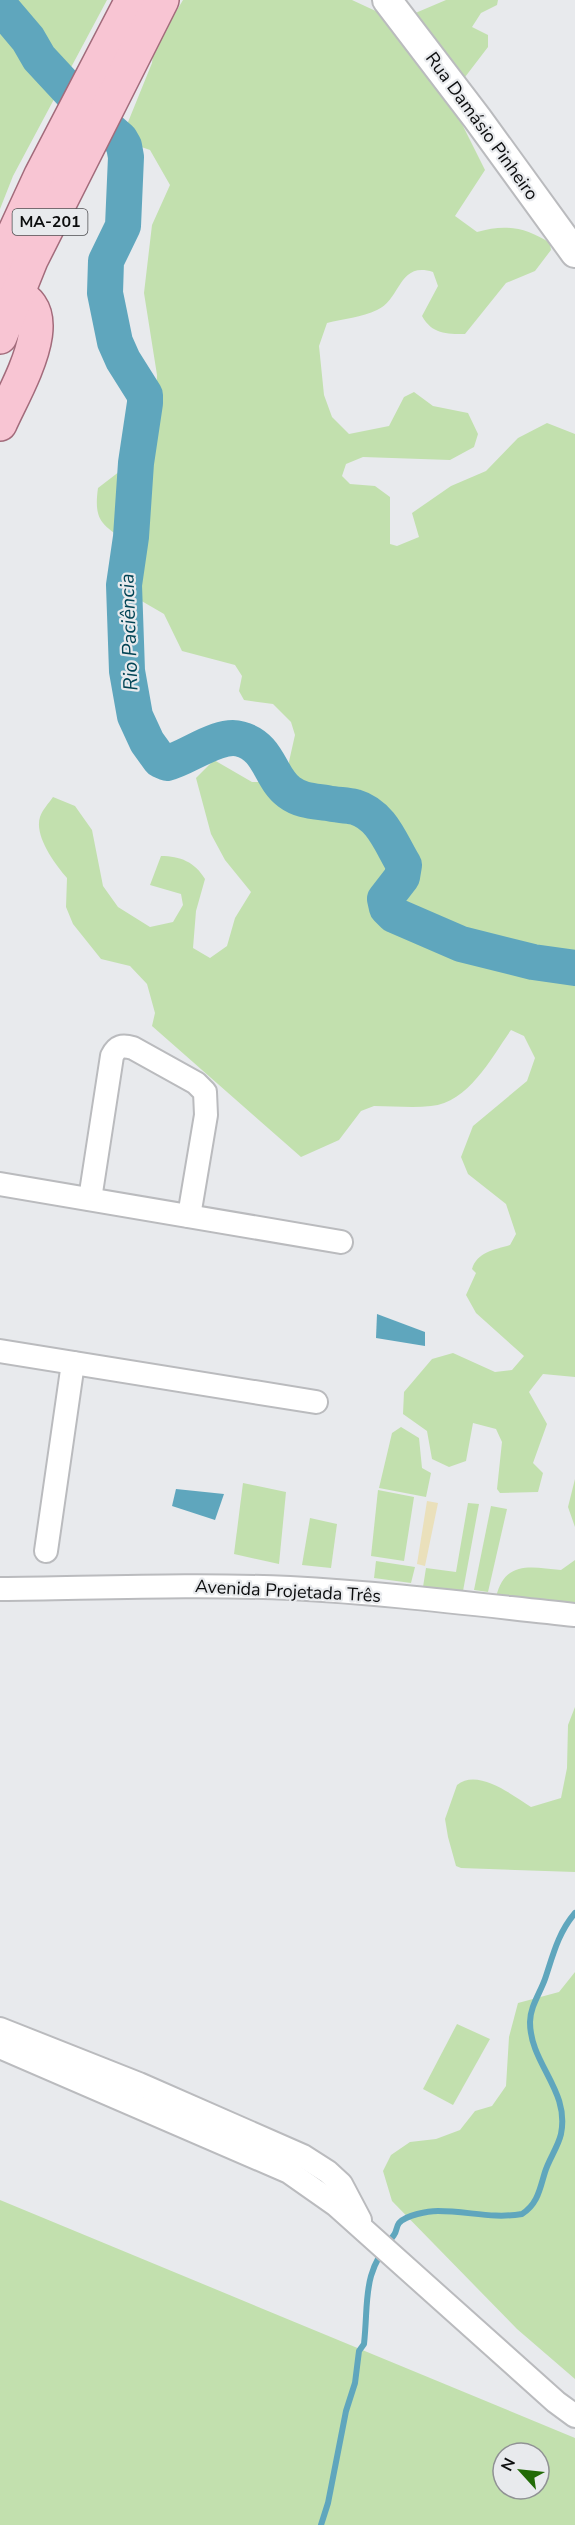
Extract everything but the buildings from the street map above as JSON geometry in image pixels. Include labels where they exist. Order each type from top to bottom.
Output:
[{"type":"main road","name":"MA-201","points":[[0,337],[8,293],[72,145],[103,84],[132,0]]},
{"type":"main road","name":"MA-201","points":[[103,84],[162,0]]},
{"type":"main road","name":"MA-201","points":[[0,264],[10,238],[72,145]]},
{"type":"main road","points":[[0,424],[35,344],[37,333],[35,315],[26,301],[8,293]]},
{"type":"street","name":"Rua Damásio Pinheiro","points":[[387,0],[477,118],[575,253]]},
{"type":"street","points":[[90,1199],[112,1056],[116,1049],[124,1045],[195,1083],[206,1092],[207,1108],[189,1216]]},
{"type":"street","points":[[0,1184],[342,1242]]},
{"type":"street","points":[[0,1351],[315,1402]]},
{"type":"street","points":[[46,1551],[73,1363]]},
{"type":"street","name":"Avenida Projetada Três","points":[[0,1589],[291,1588],[575,1615]]},
{"type":"street","points":[[0,2029],[289,2172],[336,2205],[411,2272],[566,2402],[575,2416]]},
{"type":"street","points":[[0,2047],[98,2078]]},
{"type":"green space","points":[[0,0],[107,0],[13,176],[0,209]]},
{"type":"green space","points":[[183,0],[352,0],[380,13],[406,17],[446,0],[498,0],[497,5],[481,13],[472,27],[488,35],[488,47],[449,98],[485,170],[455,216],[477,232],[497,228],[515,228],[532,233],[550,243],[551,250],[535,271],[506,283],[465,334],[440,332],[426,322],[422,316],[438,286],[433,272],[422,270],[406,277],[385,305],[377,310],[327,323],[319,346],[324,395],[332,417],[349,434],[389,426],[404,397],[414,392],[433,406],[468,413],[478,434],[474,447],[450,460],[363,457],[346,464],[342,476],[350,484],[375,486],[390,497],[390,544],[397,546],[419,537],[412,513],[451,486],[486,471],[518,438],[547,423],[575,434],[575,1377],[543,1374],[529,1392],[547,1424],[533,1463],[543,1473],[538,1492],[500,1493],[497,1489],[502,1442],[496,1429],[473,1423],[466,1461],[449,1467],[432,1459],[427,1431],[403,1414],[404,1392],[432,1359],[453,1353],[495,1372],[512,1370],[524,1356],[476,1313],[466,1295],[476,1273],[472,1269],[474,1263],[487,1252],[510,1245],[516,1234],[506,1204],[468,1174],[461,1157],[473,1126],[527,1081],[535,1058],[524,1036],[511,1030],[478,1077],[468,1088],[445,1103],[410,1107],[374,1106],[361,1111],[339,1140],[301,1157],[152,1026],[155,1013],[147,984],[130,966],[101,959],[73,924],[66,907],[67,878],[52,858],[40,833],[40,817],[53,797],[75,806],[92,830],[103,886],[118,907],[150,927],[173,922],[183,905],[181,894],[150,885],[161,856],[174,857],[192,864],[205,879],[196,911],[193,948],[210,958],[227,946],[235,918],[251,892],[225,860],[211,834],[196,778],[214,760],[252,782],[276,782],[288,766],[295,735],[291,722],[273,704],[244,700],[239,691],[242,676],[235,665],[182,651],[164,614],[133,596],[126,577],[130,545],[102,522],[97,509],[98,488],[124,468],[148,467],[155,446],[157,375],[144,293],[152,225],[170,185],[150,150],[127,142],[124,132],[152,63],[156,31],[177,10]]},
{"type":"green space","points":[[401,1427],[419,1438],[422,1468],[431,1473],[426,1497],[379,1488],[392,1433]]},
{"type":"green space","points":[[575,1479],[575,1527],[568,1507]]},
{"type":"green space","points":[[243,1483],[286,1492],[279,1564],[234,1554]]},
{"type":"green space","points":[[378,1490],[414,1497],[404,1561],[371,1556]]},
{"type":"green space","points":[[468,1503],[479,1504],[463,1591],[423,1587],[426,1568],[456,1572]]},
{"type":"green space","points":[[491,1506],[507,1509],[488,1592],[474,1590]]},
{"type":"green space","points":[[310,1518],[337,1524],[331,1568],[302,1565]]},
{"type":"green space","points":[[575,1560],[575,1614],[496,1597],[500,1585],[513,1571],[530,1567],[561,1570]]},
{"type":"green space","points":[[376,1561],[415,1567],[411,1583],[374,1578]]},
{"type":"green space","points":[[575,1707],[575,1872],[456,1866],[445,1819],[457,1785],[465,1781],[485,1781],[505,1790],[531,1807],[561,1798],[567,1768],[568,1725]]},
{"type":"green space","points":[[575,1972],[575,2379],[517,2329],[392,2201],[383,2171],[391,2155],[410,2142],[436,2139],[460,2130],[475,2111],[492,2106],[506,2086],[509,2037],[518,2003],[559,1992]]},
{"type":"green space","points":[[457,2024],[490,2039],[453,2105],[423,2089]]},
{"type":"green space","points":[[0,2200],[575,2438],[575,2525],[0,2525]]},
{"type":"sand","points":[[427,1501],[438,1503],[425,1566],[417,1564]]},
{"type":"water","points":[[377,1314],[425,1332],[425,1346],[376,1338]]},
{"type":"water","points":[[176,1489],[224,1494],[215,1520],[172,1506]]},
{"type":"waterway","name":"Rio Paciência","points":[[0,6],[28,39],[39,58],[90,113],[120,139],[124,146],[126,157],[123,226],[106,261],[105,293],[115,342],[123,360],[145,395],[124,585],[127,671],[135,716],[147,742],[160,760],[167,763],[222,740],[231,738],[250,743],[263,755],[277,779],[289,792],[307,800],[355,807],[372,816],[379,823],[404,865],[402,877],[385,899],[387,908],[394,915],[461,944],[533,962],[575,968]]},
{"type":"waterway","points":[[321,2525],[328,2503],[346,2411],[355,2383],[359,2351],[364,2344],[371,2275],[399,2223],[412,2216],[434,2211],[500,2216],[522,2214],[532,2205],[538,2195],[547,2167],[560,2139],[562,2118],[555,2090],[536,2051],[530,2016],[557,1944],[564,1928],[575,1913]]}]
